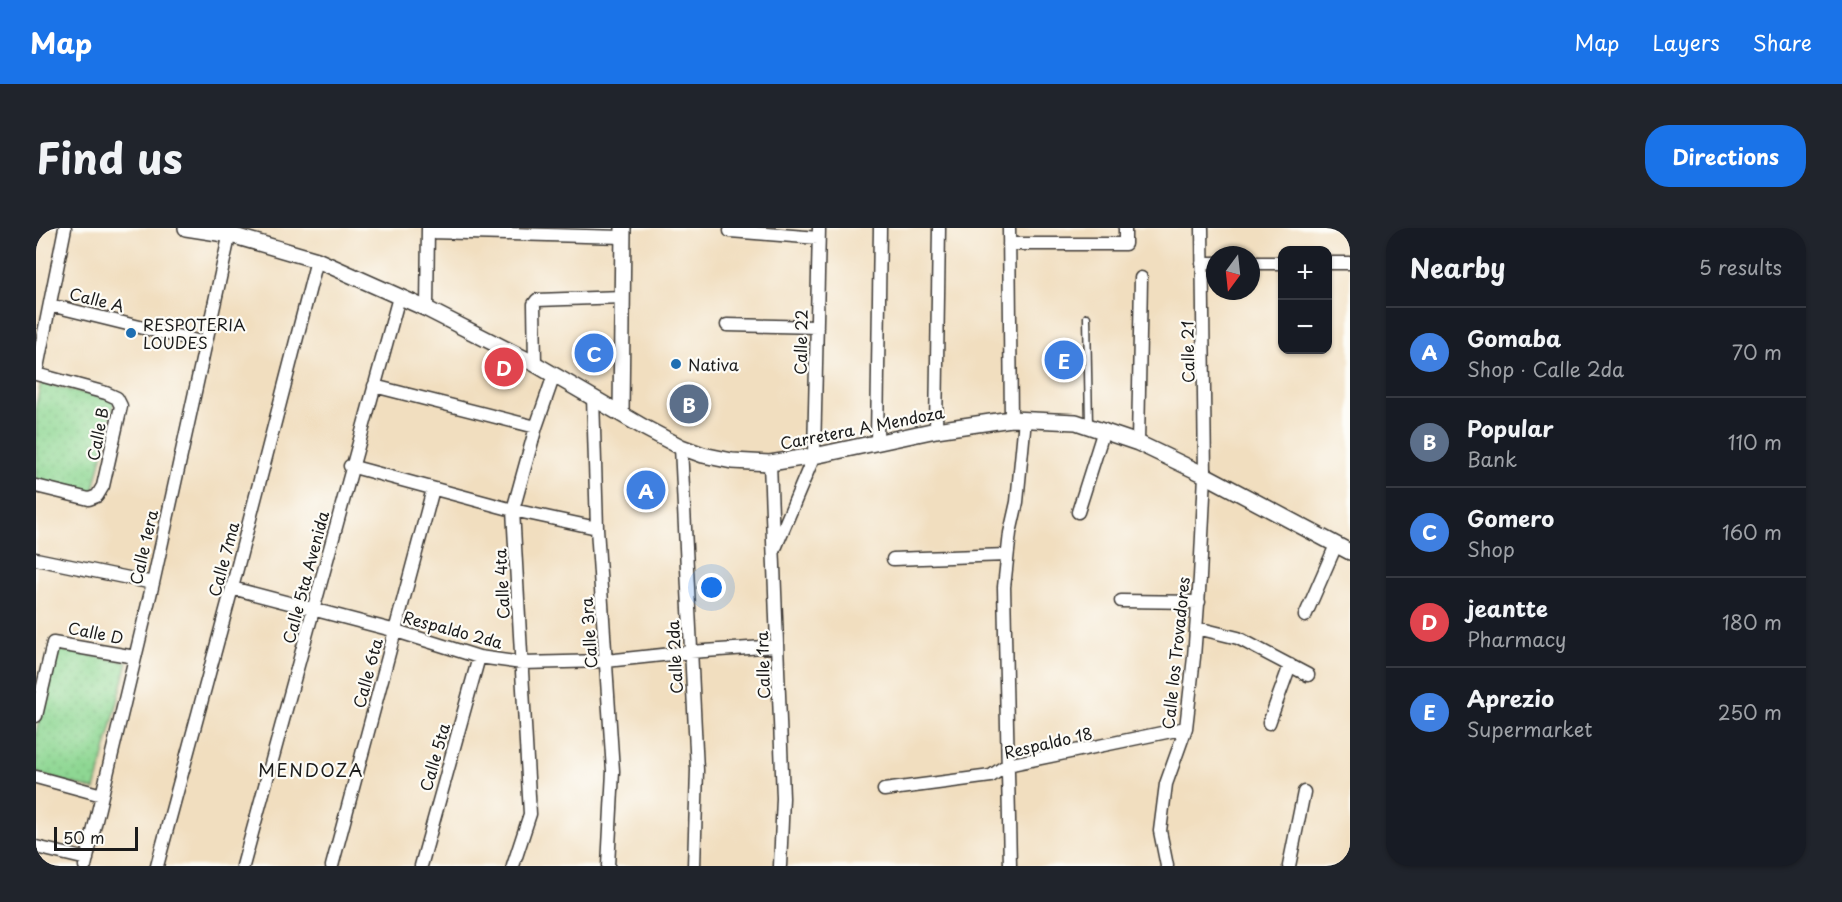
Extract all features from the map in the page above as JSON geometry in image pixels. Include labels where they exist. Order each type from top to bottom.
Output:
[{"type":"street","points":[[36,374],[65,228]]},
{"type":"street","name":"Carretera A Mendoza","points":[[186,228],[231,232],[317,260],[427,309],[535,364],[681,447],[703,455],[770,463],[936,430],[1018,419],[1068,421],[1097,428],[1138,443],[1205,475],[1350,552]]},
{"type":"street","points":[[878,441],[880,228]]},
{"type":"street","points":[[936,430],[939,228]]},
{"type":"street","points":[[1009,228],[1018,419],[1017,502],[1007,555],[1004,587],[1010,866]]},
{"type":"street","points":[[1009,244],[1125,244],[1125,228]]},
{"type":"street","name":"Calle 21","points":[[1202,228],[1206,248]]},
{"type":"street","points":[[427,309],[428,230],[623,232],[621,414]]},
{"type":"street","points":[[730,231],[819,233]]},
{"type":"street","name":"Calle 1era","points":[[86,863],[153,583],[231,232]]},
{"type":"street","name":"Calle 22","points":[[814,456],[819,233]]},
{"type":"street","name":"Calle 7ma","points":[[157,866],[317,260]]},
{"type":"street","points":[[1260,263],[1278,263]]},
{"type":"street","points":[[1332,263],[1350,263]]},
{"type":"street","points":[[1138,443],[1141,278]]},
{"type":"street","name":"Calle 5ta Avenida","points":[[243,866],[314,609],[350,466],[399,297]]},
{"type":"street","points":[[535,364],[534,304],[537,300],[623,297]]},
{"type":"street","name":"Calle 21","points":[[1205,475],[1208,300]]},
{"type":"street","name":"Calle A","points":[[50,305],[205,343]]},
{"type":"street","points":[[727,325],[817,327]]},
{"type":"street","name":"Calle B","points":[[36,374],[106,393],[117,398],[121,406],[103,486],[97,496],[89,499],[36,486]]},
{"type":"street","name":"Calle 4ta","points":[[513,866],[530,814],[513,510],[536,427],[554,375]]},
{"type":"street","points":[[374,386],[536,427]]},
{"type":"street","name":"Calle 3ra","points":[[593,397],[597,528],[613,771],[609,866]]},
{"type":"street","points":[[1078,512],[1097,428]]},
{"type":"street","name":"Calle 2da","points":[[681,447],[697,770],[694,866]]},
{"type":"street","points":[[774,550],[814,456]]},
{"type":"street","name":"Calle 1ra","points":[[770,463],[783,798],[780,866]]},
{"type":"street","points":[[350,466],[513,510],[597,528]]},
{"type":"street","name":"Calle los Trovadores","points":[[1167,866],[1160,831],[1166,784],[1186,728],[1199,602],[1205,475]]},
{"type":"street","name":"Calle 6ta","points":[[332,866],[433,489]]},
{"type":"street","points":[[1305,616],[1336,545]]},
{"type":"street","points":[[893,559],[1007,555]]},
{"type":"street","points":[[36,559],[153,583]]},
{"type":"street","name":"Respaldo 2da","points":[[232,588],[396,631],[479,657],[522,663],[606,661],[777,646]]},
{"type":"street","points":[[1121,602],[1199,602]]},
{"type":"street","points":[[1197,628],[1238,638],[1308,675]]},
{"type":"street","name":"Calle D","points":[[36,716],[53,643],[135,657]]},
{"type":"street","name":"Calle 5ta","points":[[421,866],[479,657]]},
{"type":"street","points":[[1269,723],[1290,665]]},
{"type":"street","name":"Respaldo 18","points":[[884,790],[991,776],[1007,765],[1186,728]]},
{"type":"street","points":[[36,777],[102,795]]},
{"type":"street","points":[[1289,866],[1304,792]]},
{"type":"street","points":[[36,847],[86,863]]},
{"type":"lane","points":[[1087,317],[1097,428]]},
{"type":"green space","points":[[41,383],[115,400],[93,494],[36,480],[36,405]]},
{"type":"green space","points":[[55,649],[128,662],[95,790],[36,773],[36,733]]},
{"type":"place","name":"RESPOTERIA LOUDES","points":[[131,333]]},
{"type":"place","name":"Gomero","points":[[594,353]]},
{"type":"place","name":"Aprezio","points":[[1064,360]]},
{"type":"place","name":"Nativa","points":[[676,364]]},
{"type":"place","name":"jeantte","points":[[504,367]]},
{"type":"place","name":"Popular","points":[[689,404]]},
{"type":"place","name":"Gomaba","points":[[646,490]]},
{"type":"district","name":"MENDOZA","points":[[311,769]]}]
